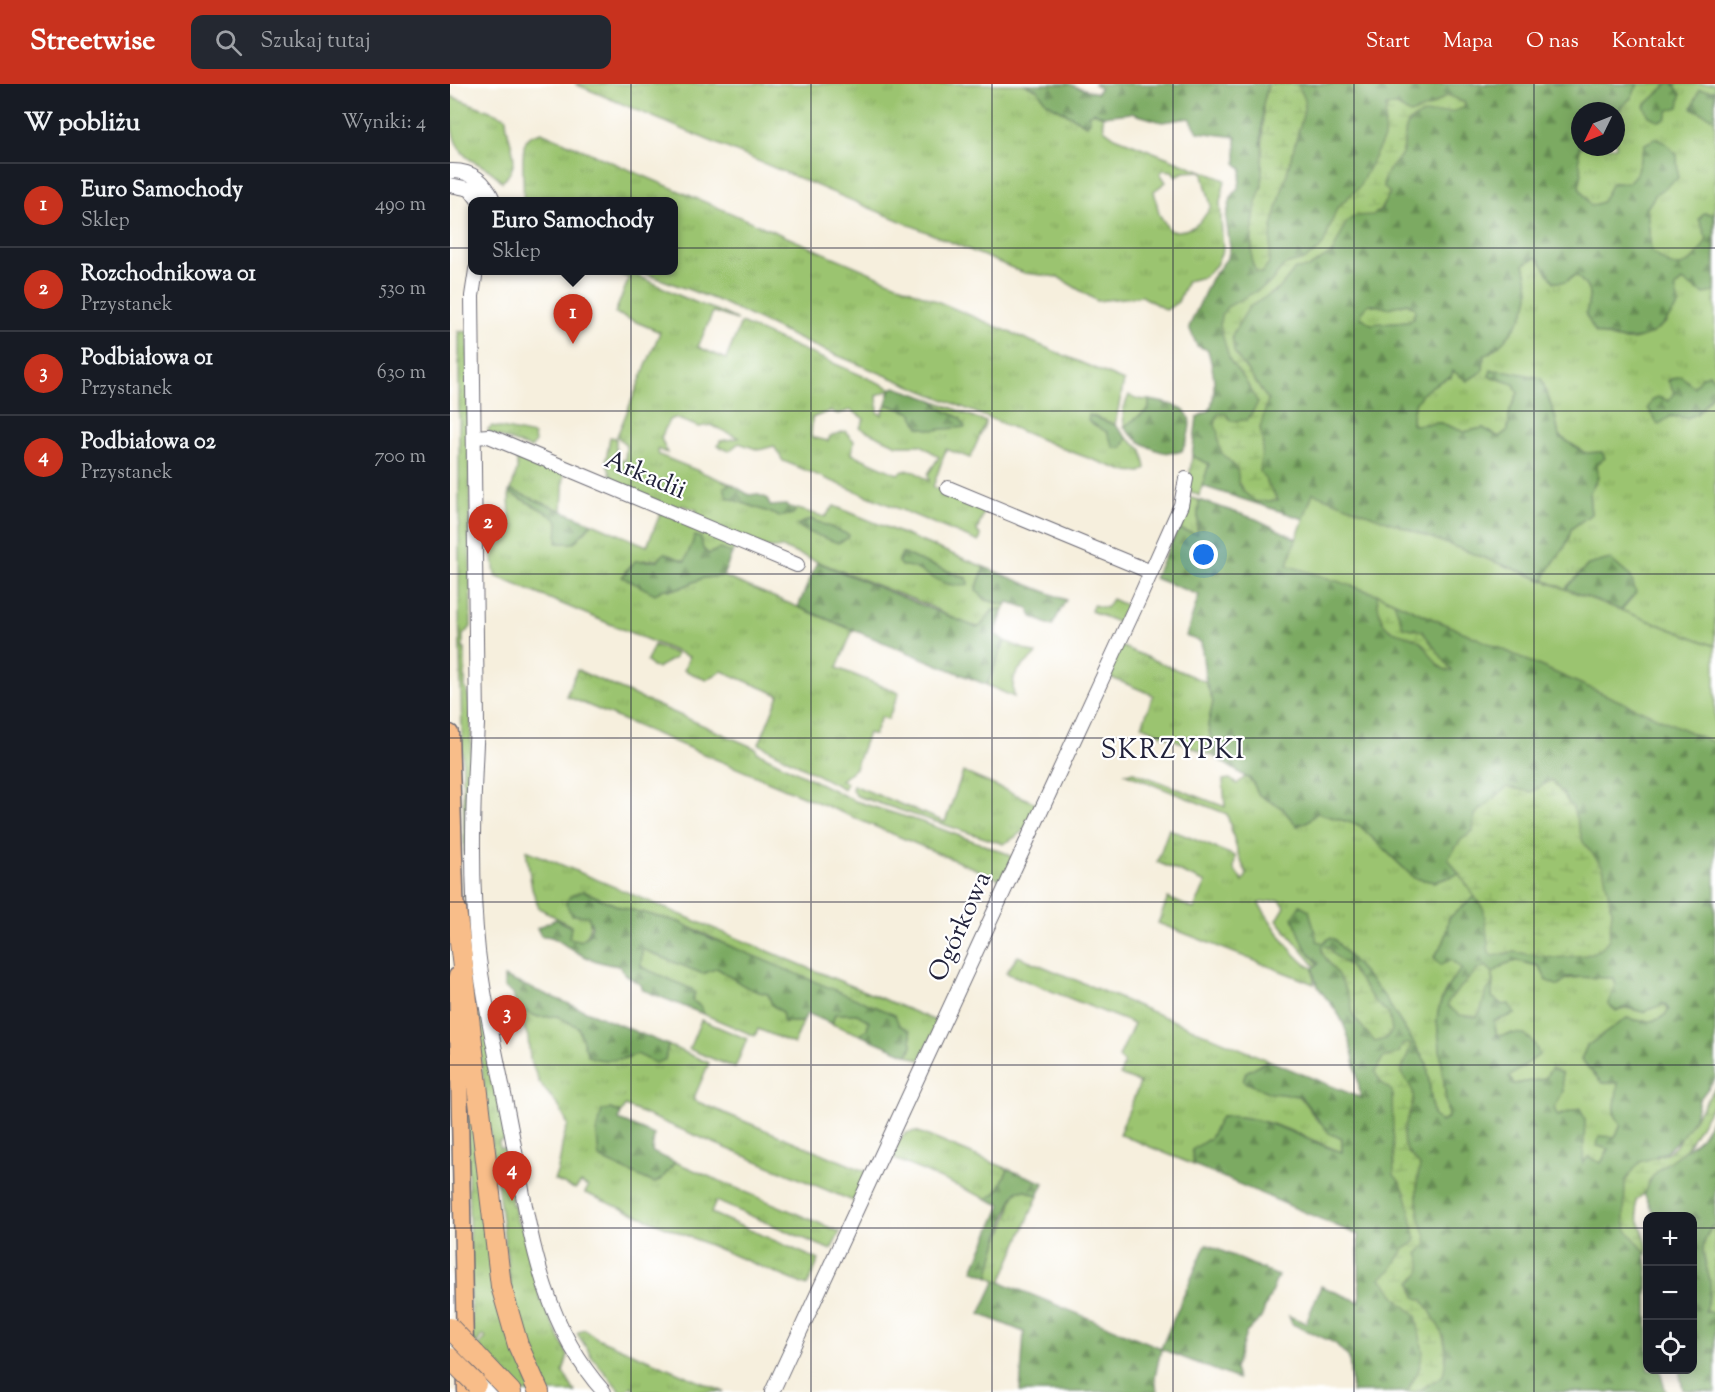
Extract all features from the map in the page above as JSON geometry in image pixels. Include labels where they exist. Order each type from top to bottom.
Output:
[{"type":"highway","points":[[456,909],[499,1273],[512,1330],[539,1392]]},
{"type":"highway","points":[[450,1328],[512,1392]]},
{"type":"highway","points":[[450,1358],[475,1389]]},
{"type":"main road","points":[[450,733],[456,909],[454,1028],[475,1389]]},
{"type":"street","points":[[450,171],[466,172],[479,179],[491,197]]},
{"type":"street","points":[[450,185],[470,189],[477,197]]},
{"type":"street","points":[[475,275],[472,296],[477,724],[473,768],[478,952],[542,1282],[566,1340],[578,1360],[604,1392]]},
{"type":"street","name":"Arkadii","points":[[474,437],[489,436],[797,565]]},
{"type":"street","name":"Ogórkowa","points":[[771,1392],[1151,572],[1181,505],[1186,479]]},
{"type":"street","points":[[948,488],[1151,572]]},
{"type":"green space","points":[[575,84],[1024,84],[1037,89],[1046,102],[1086,125],[1088,115],[1094,112],[1103,116],[1104,129],[1115,137],[1202,171],[1225,180],[1220,202],[1223,250],[1216,265],[1204,277],[1187,281],[1178,302],[1166,310],[1142,296],[1097,301],[1058,277],[1024,273]],"holes":[[[1164,170],[1172,171],[1176,176],[1184,172],[1202,171],[1211,206],[1195,226],[1170,231],[1159,214],[1154,191],[1166,182],[1160,173]]]},
{"type":"green space","points":[[1024,84],[1068,84],[1097,93],[1100,88],[1094,84],[1268,84],[1263,105],[1261,146],[1281,84],[1638,84],[1631,98],[1625,103],[1571,102],[1571,156],[1579,156],[1582,173],[1579,187],[1591,206],[1602,202],[1612,183],[1628,183],[1636,174],[1645,144],[1656,138],[1665,142],[1677,155],[1678,178],[1656,194],[1647,208],[1651,251],[1671,265],[1688,263],[1707,239],[1699,219],[1704,213],[1714,214],[1715,292],[1704,294],[1682,281],[1675,288],[1679,304],[1662,326],[1653,333],[1635,339],[1611,337],[1596,333],[1586,315],[1589,293],[1581,280],[1576,275],[1565,282],[1554,282],[1537,257],[1524,264],[1529,292],[1525,310],[1507,337],[1484,356],[1483,371],[1467,381],[1453,371],[1451,377],[1436,384],[1422,394],[1417,401],[1412,416],[1413,425],[1441,423],[1464,432],[1483,428],[1499,437],[1508,430],[1510,410],[1518,393],[1514,384],[1489,376],[1491,370],[1541,378],[1555,416],[1559,436],[1585,453],[1602,452],[1605,458],[1597,464],[1598,477],[1589,494],[1591,514],[1571,529],[1563,550],[1544,580],[1313,494],[1304,519],[1202,486],[1209,464],[1192,456],[1197,417],[1210,410],[1214,380],[1208,350],[1197,346],[1189,327],[1211,279],[1228,257],[1230,247],[1226,218],[1231,198],[1239,186],[1242,169],[1236,163],[1236,137],[1198,132],[1190,118],[1162,122],[1131,113],[1103,116],[1094,112],[1088,115],[1090,121],[1087,125],[1046,102],[1037,89]],"holes":[[[1407,303],[1415,308],[1414,318],[1408,321],[1371,324],[1361,317],[1362,311],[1369,304],[1388,308]]]},
{"type":"green space","points":[[1268,84],[1298,84],[1305,100],[1303,115],[1272,227],[1269,264],[1262,273],[1256,272],[1252,262],[1252,234],[1256,203],[1262,186],[1263,105]]},
{"type":"green space","points":[[1508,84],[1715,84],[1715,382],[1709,374],[1694,387],[1681,376],[1668,380],[1674,392],[1669,401],[1648,408],[1654,416],[1689,416],[1700,409],[1715,391],[1715,646],[1621,610],[1635,593],[1588,565],[1565,589],[1544,580],[1563,550],[1571,529],[1591,514],[1589,494],[1598,477],[1597,463],[1602,452],[1585,453],[1559,436],[1555,416],[1541,378],[1489,376],[1514,384],[1518,393],[1510,410],[1508,430],[1499,437],[1483,428],[1464,432],[1441,423],[1413,425],[1413,408],[1422,394],[1435,384],[1451,377],[1453,371],[1458,372],[1484,356],[1529,292],[1524,264],[1531,259]],"holes":[[[1576,275],[1667,322],[1648,335],[1633,340],[1618,339],[1596,333],[1586,315],[1588,289]]]},
{"type":"green space","points":[[1668,84],[1674,84],[1681,95],[1679,107],[1669,110],[1666,119],[1659,121],[1649,116],[1644,106]]},
{"type":"green space","points":[[1699,90],[1715,91],[1715,119],[1692,108]]},
{"type":"green space","points":[[1448,95],[1465,103],[1464,107],[1450,112],[1419,116],[1408,124],[1403,151],[1383,181],[1383,186],[1390,193],[1380,210],[1373,215],[1354,216],[1346,223],[1332,253],[1308,268],[1295,269],[1279,289],[1249,307],[1232,335],[1234,352],[1268,400],[1260,428],[1263,442],[1260,471],[1278,500],[1256,502],[1244,492],[1238,482],[1235,466],[1222,454],[1215,425],[1218,414],[1226,414],[1231,421],[1247,420],[1258,403],[1245,380],[1230,361],[1220,327],[1221,316],[1227,307],[1268,285],[1285,265],[1304,260],[1319,250],[1324,243],[1337,208],[1359,187],[1384,138],[1386,106],[1397,106],[1410,114],[1429,107]]},
{"type":"green space","points":[[450,96],[506,117],[514,159],[509,174],[502,182],[484,167],[464,155],[459,148],[451,123]]},
{"type":"green space","points":[[541,132],[1124,381],[1115,425],[1090,415],[1122,448],[1127,438],[1142,450],[1146,468],[1141,472],[1124,471],[1069,451],[807,343],[719,301],[650,275],[678,275],[678,197],[523,197],[523,158],[525,142],[529,137]]},
{"type":"green space","points":[[621,275],[633,275],[737,320],[713,312],[698,347],[726,359],[741,323],[893,389],[877,395],[878,413],[882,415],[886,404],[912,413],[919,427],[934,430],[960,418],[943,410],[933,400],[986,422],[970,458],[946,449],[933,487],[985,509],[977,531],[981,536],[979,542],[783,461],[774,446],[759,450],[739,443],[729,451],[718,446],[720,441],[739,438],[711,425],[699,427],[675,418],[669,420],[661,438],[667,453],[657,449],[659,455],[731,484],[724,487],[772,512],[795,511],[791,507],[825,517],[834,506],[984,567],[976,590],[986,600],[1006,605],[1004,609],[993,610],[980,627],[966,624],[925,604],[783,548],[766,548],[694,517],[697,510],[682,505],[678,509],[614,485],[606,460],[610,437],[616,438],[616,459],[625,461],[626,445],[617,436],[660,332],[615,313],[629,278]],"holes":[[[851,410],[864,419],[860,428],[897,445],[921,445],[939,457],[928,474],[929,481],[911,470],[897,474],[852,454],[854,441],[845,431],[830,436],[828,441],[811,437],[812,418],[830,411],[838,414]],[[902,554],[967,578],[968,585],[931,576],[915,568]]]},
{"type":"green space","points":[[1407,303],[1415,308],[1414,318],[1408,321],[1370,324],[1361,317],[1362,311],[1369,304],[1388,308]]},
{"type":"green space","points":[[459,331],[468,332],[471,627],[463,635],[463,649],[465,649],[465,689],[471,711],[472,937],[507,1139],[499,1141],[500,1148],[507,1148],[512,1205],[514,1205],[517,1221],[524,1230],[540,1298],[568,1355],[563,1372],[575,1392],[548,1392],[535,1368],[513,1302],[467,956],[459,607]]},
{"type":"green space","points":[[1709,374],[1715,382],[1715,391],[1697,414],[1687,418],[1671,416],[1658,425],[1648,408],[1653,399],[1658,397],[1669,401],[1674,392],[1668,381],[1681,376],[1694,387],[1701,377]]},
{"type":"green space","points":[[895,387],[933,400],[943,410],[960,418],[965,427],[934,430],[919,427],[912,413],[886,404],[890,390]]},
{"type":"green space","points":[[1129,395],[1135,399],[1149,400],[1149,409],[1124,427],[1123,410]]},
{"type":"green space","points":[[1149,400],[1172,405],[1186,413],[1190,427],[1182,451],[1174,453],[1150,448],[1124,427],[1149,409]]},
{"type":"green space","points":[[1089,415],[1115,425],[1127,438],[1122,448],[1114,448],[1107,432],[1088,421]]},
{"type":"green space","points":[[492,426],[534,435],[535,443],[531,448],[489,433],[488,429]]},
{"type":"green space","points":[[517,454],[564,473],[562,511],[511,490],[517,470]]},
{"type":"green space","points":[[1192,456],[1209,464],[1199,496],[1188,490]]},
{"type":"green space","points":[[731,484],[749,495],[756,494],[767,498],[770,506],[786,505],[795,511],[793,514],[779,517],[727,497],[724,487]]},
{"type":"green space","points":[[511,490],[592,523],[574,543],[557,543],[558,521],[509,492]]},
{"type":"green space","points":[[509,492],[558,521],[558,543],[585,532],[592,523],[647,546],[661,512],[736,543],[732,553],[719,549],[709,554],[703,549],[685,560],[639,561],[625,571],[669,590],[678,589],[703,578],[723,576],[853,630],[837,668],[899,693],[888,719],[881,717],[874,735],[868,733],[855,768],[841,780],[847,783],[844,789],[759,744],[779,695],[722,671],[706,680],[684,670],[689,657],[495,576],[490,530],[498,531],[504,527],[493,513],[498,512],[510,520]]},
{"type":"green space","points":[[1313,493],[1715,646],[1715,743],[1377,594],[1287,565]]},
{"type":"green space","points":[[1187,497],[1199,500],[1197,535],[1178,529]]},
{"type":"green space","points":[[1199,500],[1256,519],[1297,539],[1330,551],[1351,586],[1377,594],[1622,702],[1715,710],[1715,1079],[1699,1100],[1695,1117],[1685,1134],[1662,1155],[1657,1155],[1631,1208],[1643,1246],[1643,1374],[1661,1374],[1666,1392],[1352,1392],[1349,1358],[1335,1343],[1292,1324],[1289,1316],[1306,1323],[1321,1286],[1360,1302],[1358,1235],[1194,1165],[1192,1150],[1210,1138],[1221,1117],[1237,1117],[1268,1123],[1342,1152],[1342,1139],[1329,1133],[1300,1096],[1270,1093],[1243,1081],[1246,1072],[1268,1060],[1361,1098],[1346,1030],[1338,1013],[1317,984],[1313,968],[1318,964],[1305,947],[1293,918],[1300,905],[1309,910],[1317,941],[1323,943],[1329,938],[1334,939],[1383,995],[1427,1064],[1433,1115],[1441,1122],[1448,1118],[1437,1021],[1439,1007],[1445,993],[1452,980],[1462,969],[1451,960],[1441,965],[1434,957],[1444,942],[1449,918],[1476,896],[1459,874],[1435,882],[1414,878],[1359,825],[1317,813],[1308,821],[1297,826],[1282,808],[1259,795],[1252,781],[1215,757],[1208,725],[1213,702],[1206,682],[1201,642],[1186,636],[1199,595],[1154,578],[1178,529],[1197,534]],"holes":[[[1517,961],[1539,966],[1547,981],[1559,986],[1567,977],[1613,978],[1615,985],[1608,1004],[1616,1011],[1626,1007],[1643,1012],[1665,1004],[1669,1010],[1660,1018],[1650,1021],[1627,1018],[1587,1046],[1581,1059],[1602,1083],[1618,1083],[1614,1113],[1621,1125],[1615,1137],[1599,1136],[1597,1146],[1609,1149],[1601,1163],[1588,1157],[1583,1163],[1585,1120],[1580,1108],[1558,1116],[1554,1109],[1563,1091],[1562,1073],[1551,1069],[1544,1079],[1514,1084],[1509,1077],[1539,1055],[1532,1041],[1524,1035],[1497,1036],[1494,1021],[1515,1014],[1509,1004],[1502,1005],[1492,997],[1493,973],[1505,964]]]},
{"type":"green space","points":[[811,519],[849,535],[848,538],[838,543],[806,531],[797,525]]},
{"type":"green space","points":[[695,536],[701,538],[703,549],[709,554],[719,549],[732,553],[723,576],[703,578],[678,589],[664,589],[655,594],[622,577],[635,561],[658,561],[664,553],[685,561]]},
{"type":"green space","points":[[902,553],[967,579],[968,585],[947,584],[909,566],[901,566],[898,562]]},
{"type":"green space","points":[[1610,559],[1631,577],[1636,593],[1621,610],[1565,589],[1588,565]]},
{"type":"green space","points":[[817,562],[975,627],[980,627],[993,610],[1004,609],[995,634],[1005,641],[987,685],[798,607]]},
{"type":"green space","points":[[984,567],[1066,600],[1052,626],[1032,617],[1028,608],[1008,602],[1006,605],[986,600],[976,590]]},
{"type":"green space","points":[[1377,594],[1394,602],[1403,627],[1422,631],[1452,671],[1442,668],[1418,640],[1387,627],[1380,616]]},
{"type":"green space","points":[[1112,599],[1132,608],[1124,625],[1091,611],[1093,605],[1106,608]]},
{"type":"green space","points":[[1005,641],[1036,654],[1015,676],[1014,697],[987,685]]},
{"type":"green space","points":[[654,645],[676,654],[675,658],[657,668],[652,667],[647,661]]},
{"type":"green space","points":[[1118,645],[1206,682],[1213,702],[1208,725],[1215,757],[1142,726],[1153,695],[1105,675]]},
{"type":"green space","points":[[577,670],[757,749],[757,752],[855,801],[925,823],[1008,854],[1013,859],[1004,881],[566,696]]},
{"type":"green space","points":[[963,772],[1040,805],[1033,818],[1016,837],[1003,844],[857,796],[852,790],[853,785],[945,822]]},
{"type":"green space","points":[[1134,772],[1225,807],[1223,780],[1230,779],[1237,784],[1246,776],[1252,781],[1259,795],[1282,808],[1297,826],[1308,821],[1317,813],[1359,825],[1414,878],[1435,882],[1459,874],[1476,896],[1449,918],[1444,942],[1434,957],[1451,960],[1462,969],[1452,980],[1445,993],[1439,1007],[1437,1021],[1448,1117],[1441,1122],[1433,1115],[1427,1064],[1383,995],[1317,941],[1305,947],[1318,964],[1315,966],[1277,920],[1285,907],[1280,900],[1258,903],[1290,949],[1305,964],[1313,968],[1314,984],[1158,923],[1168,898],[1194,909],[1206,883],[1157,862],[1169,829],[1235,856],[1234,869],[1243,882],[1247,874],[1239,857],[1227,814],[1124,773]]},
{"type":"green space","points":[[1552,780],[1573,808],[1583,842],[1603,867],[1612,911],[1609,939],[1601,949],[1586,955],[1554,958],[1515,952],[1493,956],[1489,953],[1484,910],[1448,858],[1461,840],[1473,831],[1475,815],[1507,787],[1531,792]]},
{"type":"green space","points":[[526,850],[938,1022],[920,1060],[908,1055],[912,1046],[910,1031],[679,922],[620,907],[583,891],[590,919],[589,931],[581,941],[569,938],[571,926],[539,908],[532,889]]},
{"type":"green space","points":[[583,891],[620,907],[679,922],[701,934],[895,1015],[899,1025],[910,1031],[912,1046],[908,1055],[860,1035],[867,1029],[869,1021],[857,1014],[835,1014],[832,1024],[807,1013],[803,1022],[784,1022],[782,1012],[772,1005],[768,994],[746,987],[717,968],[703,974],[642,949],[641,967],[692,989],[695,993],[692,1001],[701,1006],[703,1014],[643,990],[641,985],[627,976],[619,966],[590,959],[555,938],[541,936],[537,928],[556,919],[571,927],[569,938],[581,941],[588,936],[592,926],[588,916],[572,915],[566,904],[570,896]]},
{"type":"green space","points":[[1322,946],[1329,947],[1335,956],[1349,966],[1375,1002],[1389,1014],[1392,1031],[1385,1039],[1375,1042],[1353,1016],[1351,1001],[1338,975],[1322,953]]},
{"type":"green space","points":[[642,949],[703,974],[717,968],[746,987],[768,994],[772,1005],[782,1012],[785,1022],[803,1022],[794,1044],[758,1029],[755,1036],[703,1014],[700,1006],[641,966]]},
{"type":"green space","points":[[1018,956],[1268,1060],[1246,1072],[1280,1094],[1300,1096],[1316,1119],[1342,1139],[1342,1152],[1268,1123],[1236,1117],[1221,1117],[1210,1138],[1192,1150],[1194,1165],[1119,1134],[1140,1083],[1120,1075],[1124,1063],[1119,1057],[1134,1024],[1006,973]]},
{"type":"green space","points":[[1517,961],[1539,966],[1547,981],[1593,976],[1613,978],[1616,985],[1608,1004],[1643,1012],[1665,1004],[1669,1010],[1660,1018],[1650,1021],[1627,1018],[1587,1046],[1581,1059],[1602,1083],[1619,1082],[1621,1125],[1601,1163],[1583,1164],[1580,1108],[1558,1116],[1554,1109],[1563,1091],[1544,1079],[1514,1084],[1509,1077],[1538,1055],[1513,1033],[1497,1036],[1494,1021],[1515,1014],[1492,997],[1493,973],[1505,964]]},
{"type":"green space","points":[[1486,966],[1493,973],[1492,985],[1486,993],[1477,1017],[1459,1015],[1448,1006],[1449,1000],[1477,970]]},
{"type":"green space","points":[[504,977],[668,1045],[665,1060],[655,1063],[637,1054],[612,1060],[588,1056],[578,1027],[557,1016],[538,1017],[516,1007],[513,994],[504,987]]},
{"type":"green space","points":[[516,1007],[538,1017],[557,1016],[578,1027],[588,1056],[623,1059],[637,1054],[665,1059],[668,1045],[709,1063],[693,1100],[867,1172],[853,1201],[625,1106],[621,1113],[610,1109],[597,1132],[599,1158],[654,1183],[661,1180],[675,1162],[840,1232],[831,1250],[716,1201],[711,1213],[819,1260],[807,1286],[585,1193],[588,1187],[581,1183],[575,1189],[554,1180],[568,1125],[559,1107],[539,1082],[530,1059],[528,1037]]},
{"type":"green space","points":[[834,1014],[857,1014],[869,1021],[867,1029],[860,1035],[832,1024]]},
{"type":"green space","points":[[701,1020],[747,1039],[735,1068],[689,1049]]},
{"type":"green space","points":[[1407,1043],[1411,1045],[1401,1073],[1410,1085],[1413,1100],[1403,1136],[1408,1152],[1420,1166],[1417,1204],[1427,1244],[1418,1254],[1421,1270],[1411,1282],[1415,1297],[1423,1300],[1439,1327],[1446,1354],[1443,1376],[1417,1392],[1407,1392],[1418,1372],[1423,1353],[1416,1315],[1402,1304],[1381,1278],[1391,1270],[1404,1249],[1414,1243],[1416,1238],[1406,1196],[1394,1175],[1392,1091],[1380,1081],[1375,1072],[1383,1058],[1399,1053],[1402,1045]]},
{"type":"green space","points":[[465,1056],[531,1392],[521,1392],[478,1346],[486,1338],[484,1335],[475,1345],[472,1341]]},
{"type":"green space","points":[[1715,1088],[1715,1101],[1686,1149],[1660,1168],[1649,1181],[1644,1194],[1636,1200],[1637,1215],[1643,1231],[1643,1249],[1627,1230],[1624,1221],[1625,1181],[1640,1162],[1665,1154],[1675,1147]]},
{"type":"green space","points":[[610,1109],[621,1113],[619,1120],[654,1135],[652,1152],[675,1162],[661,1180],[654,1183],[599,1158],[597,1132],[602,1110]]},
{"type":"green space","points":[[1715,1112],[1715,1223],[1705,1239],[1703,1252],[1710,1286],[1705,1311],[1715,1314],[1715,1392],[1683,1390],[1680,1374],[1697,1374],[1697,1212],[1653,1212],[1644,1194],[1653,1176],[1701,1137]]},
{"type":"green space","points":[[916,1131],[1008,1169],[997,1192],[987,1199],[886,1155],[906,1133]]},
{"type":"green space","points":[[1008,1169],[1044,1183],[1038,1196],[1025,1190],[1016,1192],[1000,1233],[989,1277],[973,1270],[1001,1205],[987,1199],[997,1192]]},
{"type":"green space","points":[[1025,1190],[1038,1196],[1001,1282],[989,1277],[992,1261],[1014,1195],[1016,1192]]},
{"type":"green space","points":[[1715,1223],[1715,1314],[1705,1311],[1710,1286],[1703,1246]]},
{"type":"green space","points":[[1206,1244],[1278,1276],[1261,1318],[1246,1333],[1235,1369],[1238,1379],[1161,1349],[1155,1377],[1157,1392],[1020,1392],[1024,1332],[980,1314],[996,1280],[1161,1348]]},
{"type":"green space","points":[[584,1329],[597,1338],[724,1392],[636,1392],[632,1386],[626,1392],[621,1392],[592,1357],[577,1333]]},
{"type":"place","name":"Euro Samochody","points":[[573,344]]},
{"type":"place","name":"Rozchodnikowa 01","points":[[488,554]]},
{"type":"place","name":"Podbiałowa 01","points":[[507,1045]]},
{"type":"place","name":"Podbiałowa 02","points":[[512,1201]]},
{"type":"district","name":"SKRZYPKI","points":[[1173,751]]}]
